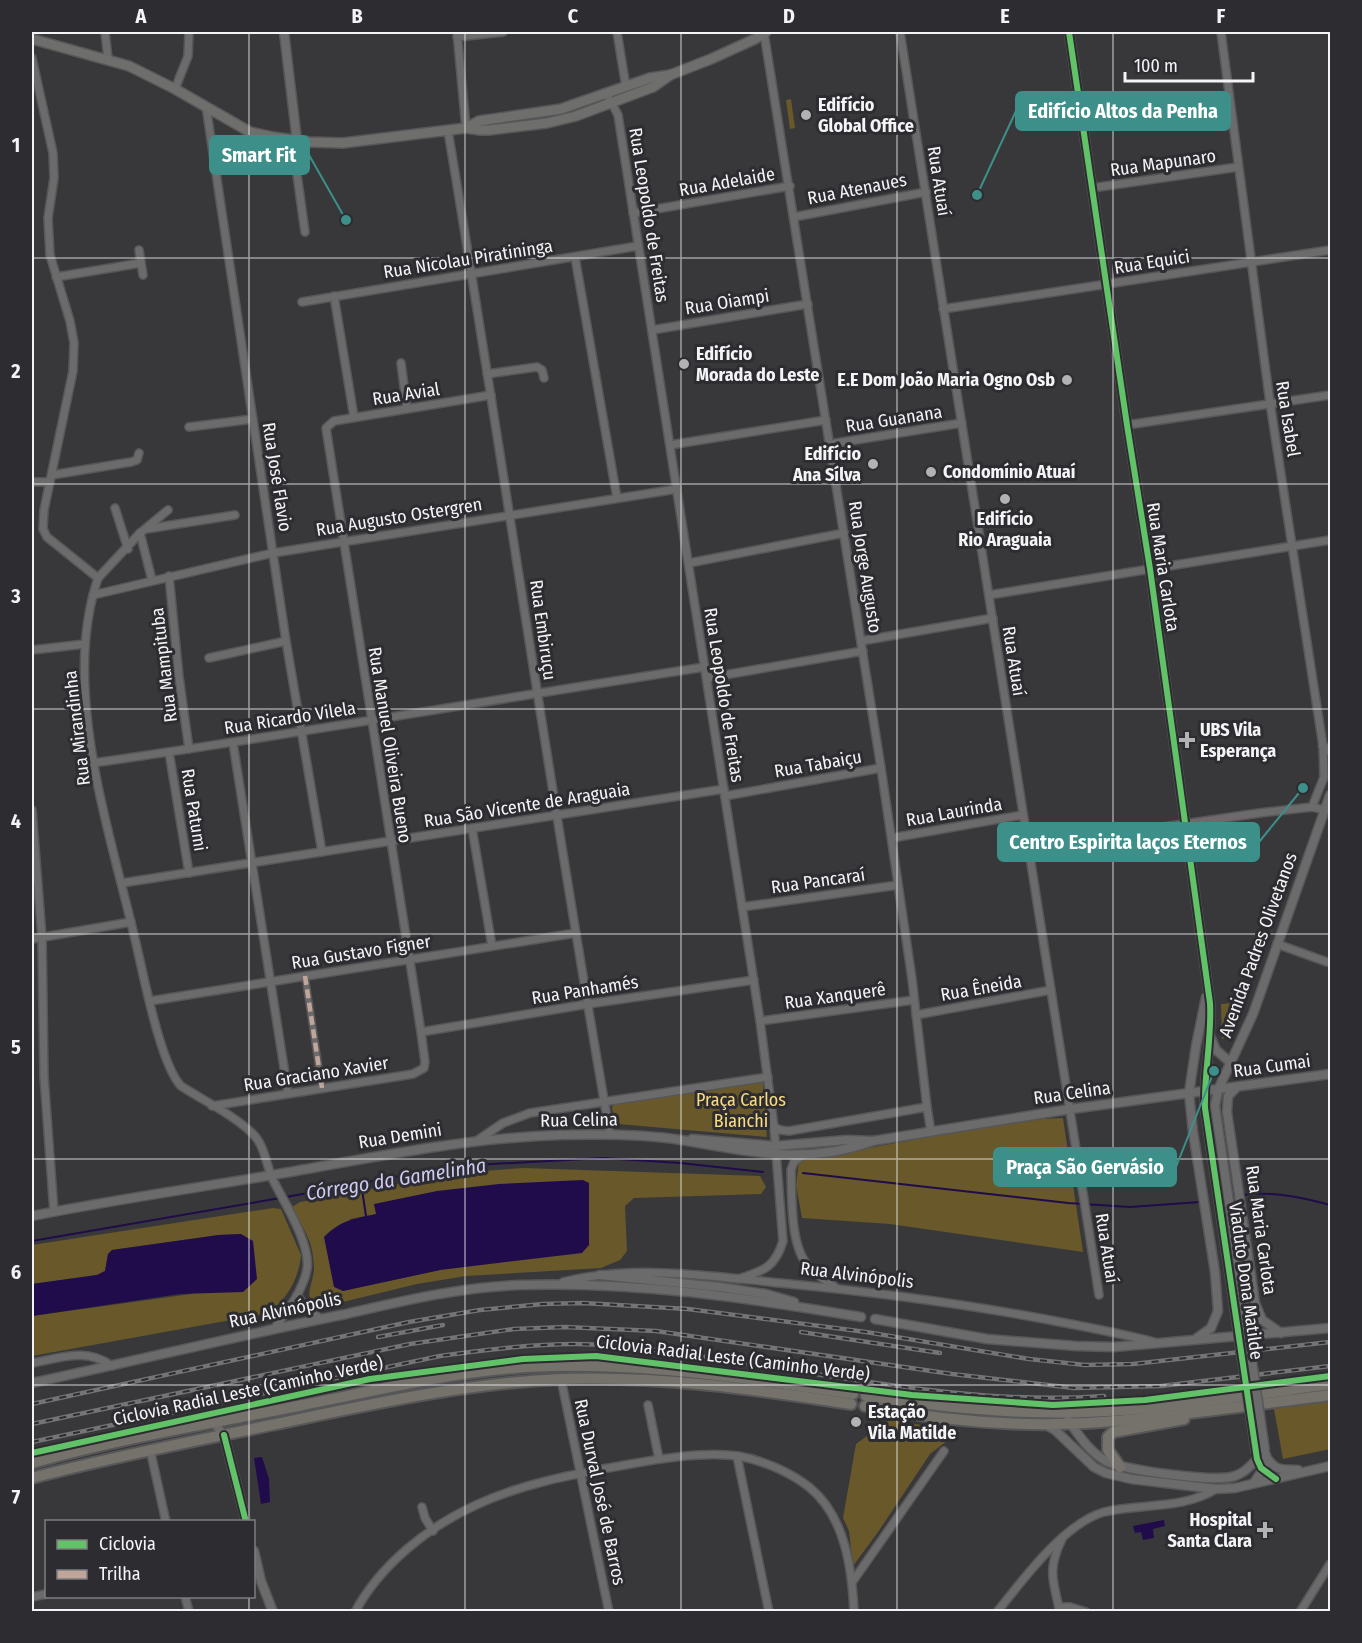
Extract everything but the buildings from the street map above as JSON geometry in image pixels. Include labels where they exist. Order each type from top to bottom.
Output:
[{"type":"highway","points":[[32,1463],[213,1422],[484,1371],[549,1366],[627,1367],[718,1375],[852,1399],[642,1379],[561,1379],[472,1388],[392,1400],[150,1449],[32,1478]]},
{"type":"highway","points":[[1330,1384],[1156,1408],[1063,1413],[865,1401],[948,1419],[1071,1424],[1202,1412],[1330,1395]]},
{"type":"highway","points":[[1120,1467],[1108,1450],[1108,1437],[1113,1432],[1180,1420],[1202,1412]]},
{"type":"main road","points":[[466,128],[479,121],[561,109],[650,78],[670,75],[711,59],[765,32]]},
{"type":"main road","points":[[32,39],[129,66],[175,89],[250,132],[297,141],[343,143],[466,128],[480,130],[547,123],[576,116],[612,103],[653,87],[670,75]]},
{"type":"street","points":[[105,32],[108,59]]},
{"type":"street","points":[[175,89],[188,56],[189,32]]},
{"type":"street","points":[[284,32],[297,141],[294,153],[305,232]]},
{"type":"street","points":[[466,128],[457,34],[503,32]]},
{"type":"street","points":[[617,32],[626,87]]},
{"type":"street","name":"Rua Jorge Augusto","points":[[765,32],[881,768],[927,1107]]},
{"type":"street","name":"Rua Atuaí","points":[[900,32],[1099,1295]]},
{"type":"street","name":"Rua Maria Carlota","points":[[1069,32],[1149,569],[1208,991],[1210,1010],[1204,1092],[1205,1108]]},
{"type":"street","name":"Rua Isabel","points":[[1221,32],[1270,403],[1327,749],[1324,777],[1312,807]]},
{"type":"street","points":[[32,39],[32,50]]},
{"type":"street","points":[[32,58],[53,153],[54,178],[48,238],[56,277],[70,321],[74,357],[44,510],[44,534],[99,579],[142,531],[168,510]]},
{"type":"street","name":"Rua Leopoldo de Freitas","points":[[606,94],[618,115],[754,980],[774,1126],[783,1241],[776,1259],[768,1268],[738,1279]]},
{"type":"street","name":"Rua José Flavio","points":[[206,106],[300,732],[322,852]]},
{"type":"street","name":"Rua Embiruçu","points":[[448,130],[556,814],[610,1134]]},
{"type":"street","name":"Rua Mapunaro","points":[[1092,188],[1238,167]]},
{"type":"street","name":"Rua Adelaide","points":[[633,213],[790,186]]},
{"type":"street","name":"Rua Atenaues","points":[[794,217],[926,192]]},
{"type":"street","name":"Rua Nicolau Piratininga","points":[[302,302],[638,246]]},
{"type":"street","points":[[139,250],[143,275]]},
{"type":"street","name":"Rua Equici","points":[[943,309],[1330,250]]},
{"type":"street","points":[[575,257],[617,498]]},
{"type":"street","points":[[56,277],[141,263]]},
{"type":"street","points":[[334,296],[354,417]]},
{"type":"street","name":"Rua Oiampi","points":[[652,330],[808,304]]},
{"type":"street","points":[[401,363],[407,408]]},
{"type":"street","points":[[488,374],[537,367],[542,370],[544,378]]},
{"type":"street","name":"Rua Avial","points":[[326,426],[334,421],[354,417],[491,395]]},
{"type":"street","points":[[1126,425],[1330,395]]},
{"type":"street","points":[[189,427],[253,419]]},
{"type":"street","points":[[670,445],[826,420]]},
{"type":"street","name":"Rua Guanana","points":[[830,444],[962,423]]},
{"type":"street","name":"Rua Manuel Oliveira Bueno","points":[[326,426],[342,541],[421,1032],[424,1068]]},
{"type":"street","points":[[32,482],[135,461],[139,453]]},
{"type":"street","name":"Rua Augusto Ostergren","points":[[93,595],[273,553],[677,489]]},
{"type":"street","points":[[115,508],[128,549]]},
{"type":"street","points":[[142,531],[235,514]]},
{"type":"street","points":[[142,531],[152,580]]},
{"type":"street","points":[[689,563],[844,533]]},
{"type":"street","points":[[989,595],[1330,540]]},
{"type":"street","name":"Rua Mampituba","points":[[169,576],[189,749]]},
{"type":"street","name":"Rua Mirandinha","points":[[99,579],[93,595],[85,644],[85,693],[93,763],[150,1001],[169,1065],[176,1080],[255,1136],[304,1243],[308,1261],[307,1271],[297,1295],[274,1329]]},
{"type":"street","points":[[861,641],[993,618]]},
{"type":"street","points":[[209,658],[286,641]]},
{"type":"street","points":[[32,650],[85,644]]},
{"type":"street","points":[[707,678],[863,651]]},
{"type":"street","name":"Rua Ricardo Vilela","points":[[93,763],[233,743],[537,692],[705,667]]},
{"type":"street","points":[[233,743],[288,1093]]},
{"type":"street","name":"Rua Patumi","points":[[169,752],[189,873]]},
{"type":"street","name":"Rua Tabaiçu","points":[[724,793],[881,768]]},
{"type":"street","name":"Rua São Vicente de Araguaia","points":[[122,883],[556,814],[724,793]]},
{"type":"street","name":"Avenida Padres Olivetanos","points":[[1215,1106],[1218,1090],[1253,1014],[1330,798]]},
{"type":"street","points":[[1028,847],[1312,807],[1324,810]]},
{"type":"street","points":[[32,810],[42,937],[44,1077],[54,1212]]},
{"type":"street","name":"Rua Laurinda","points":[[891,838],[1022,815]]},
{"type":"street","points":[[472,828],[492,946]]},
{"type":"street","name":"Rua Pancaraí","points":[[742,907],[898,885]]},
{"type":"street","points":[[32,939],[131,922]]},
{"type":"street","name":"Rua Gustavo Figner","points":[[150,1001],[576,933]]},
{"type":"street","points":[[1277,944],[1327,962]]},
{"type":"street","points":[[304,976],[322,1088]]},
{"type":"street","name":"Rua Panhamés","points":[[421,1032],[588,1004],[754,980]]},
{"type":"street","name":"Rua Êneida","points":[[916,1015],[1051,990]]},
{"type":"street","name":"Rua Maria Carlota","points":[[1196,1339],[1211,1328],[1217,1317],[1215,1272],[1193,1132],[1190,1093],[1196,1046],[1208,991]]},
{"type":"street","name":"Rua Xanquerê","points":[[760,1021],[914,1000]]},
{"type":"street","points":[[1209,1034],[1216,1050],[1231,1063]]},
{"type":"street","name":"Rua Graciano Xavier","points":[[212,1106],[413,1074],[424,1068]]},
{"type":"street","name":"Rua Cumai","points":[[1218,1090],[1330,1074]]},
{"type":"street","name":"Rua Demini","points":[[32,1216],[477,1141],[503,1123],[530,1113],[768,1077]]},
{"type":"street","name":"Rua Maria Carlota","points":[[1236,1088],[1228,1096],[1227,1112],[1249,1267],[1258,1314],[1268,1326],[1281,1334]]},
{"type":"street","name":"Rua Celina","points":[[477,1141],[610,1134],[681,1140],[743,1152],[775,1151],[847,1140],[873,1141],[1071,1109],[1218,1090]]},
{"type":"street","name":"Viaduto Dona Matilde","points":[[1215,1106],[1266,1454]]},
{"type":"street","points":[[774,1126],[780,1130],[789,1131],[927,1107],[931,1132]]},
{"type":"street","name":"Viaduto Dona Matilde","points":[[1205,1108],[1256,1456],[1263,1471]]},
{"type":"street","name":"Rua Celina","points":[[775,1151],[803,1155],[851,1149],[873,1141]]},
{"type":"street","points":[[803,1155],[794,1162],[791,1170],[794,1224],[800,1250],[804,1261],[816,1274],[837,1289]]},
{"type":"street","points":[[1215,1272],[1223,1276],[1233,1276],[1249,1267]]},
{"type":"street","name":"Rua Alvinópolis","points":[[551,1285],[600,1275],[649,1272],[738,1279],[837,1289],[997,1310],[1132,1336],[1156,1343]]},
{"type":"street","points":[[600,1275],[766,1294],[817,1310]]},
{"type":"street","name":"Rua Alvinópolis","points":[[32,1383],[451,1292],[518,1285],[658,1288],[861,1317]]},
{"type":"street","points":[[297,1295],[309,1311],[321,1319]]},
{"type":"street","name":"Rua Alvinópolis","points":[[875,1319],[1029,1344],[1114,1347],[1330,1328]]},
{"type":"street","points":[[32,1363],[90,1355],[101,1358],[112,1366]]},
{"type":"street","name":"Rua Durval José de Barros","points":[[561,1379],[609,1611]]},
{"type":"street","points":[[648,1405],[659,1459]]},
{"type":"street","points":[[1063,1413],[1090,1448],[1108,1462],[1120,1467],[1199,1477],[1227,1478],[1241,1474],[1256,1456]]},
{"type":"street","points":[[213,1422],[224,1435],[246,1520]]},
{"type":"street","points":[[1043,1424],[1055,1430],[1086,1462],[1106,1473],[1131,1479],[1216,1489],[1235,1488],[1330,1466]]},
{"type":"street","points":[[150,1449],[166,1520]]},
{"type":"street","points":[[853,1581],[944,1451]]},
{"type":"street","points":[[1253,1484],[1263,1471],[1266,1454]]},
{"type":"street","points":[[1266,1454],[1272,1464],[1282,1470],[1304,1472]]},
{"type":"street","points":[[737,1456],[769,1611]]},
{"type":"street","points":[[355,1611],[372,1585],[393,1562],[433,1531],[475,1505],[551,1479],[580,1473],[659,1459],[737,1456],[756,1461],[794,1477],[823,1501],[834,1517],[842,1536],[853,1581],[854,1611]]},
{"type":"street","points":[[1263,1471],[1276,1479]]},
{"type":"street","points":[[996,1611],[1055,1544],[1076,1526],[1098,1514],[1192,1500],[1216,1489]]},
{"type":"street","points":[[422,1507],[425,1518],[433,1531]]},
{"type":"street","points":[[1062,1539],[1055,1554],[1051,1573],[1060,1609],[1070,1607],[1086,1611]]},
{"type":"street","points":[[255,1555],[261,1581],[273,1611]]},
{"type":"street","points":[[1300,1611],[1330,1564]]},
{"type":"street","points":[[1034,1567],[1045,1567],[1051,1573]]},
{"type":"green space","points":[[791,99],[795,128],[790,129],[786,100]]},
{"type":"green space","points":[[637,168],[643,168],[648,198],[653,198],[653,200],[642,202]]},
{"type":"green space","points":[[1242,1002],[1225,1038],[1222,1039],[1221,1004]]},
{"type":"green space","name":"Praça Carlos Bianchi","points":[[763,1083],[767,1137],[618,1124],[614,1120],[612,1107],[615,1103]]},
{"type":"green space","points":[[1063,1118],[1083,1252],[890,1224],[802,1218],[796,1185],[799,1161],[944,1134],[1042,1119]]},
{"type":"green space","points":[[523,1168],[760,1176],[766,1187],[761,1194],[634,1198],[625,1206],[627,1251],[620,1260],[601,1268],[466,1276],[417,1284],[318,1308],[313,1304],[309,1295],[314,1269],[311,1244],[292,1207],[300,1202],[456,1173]],"holes":[[[374,1204],[440,1270],[342,1291],[350,1219],[377,1214]]]},
{"type":"green space","points":[[273,1208],[281,1209],[301,1255],[300,1264],[290,1289],[279,1303],[265,1314],[32,1356],[32,1316],[191,1294],[241,1234],[112,1250],[108,1254],[105,1271],[97,1275],[32,1284],[32,1245]]},
{"type":"green space","points":[[1330,1400],[1330,1449],[1283,1459],[1274,1409]]},
{"type":"green space","points":[[889,1420],[960,1431],[930,1454],[853,1566],[849,1531],[843,1518],[856,1444]]},
{"type":"shaded area","points":[[583,1180],[589,1183],[589,1245],[582,1253],[440,1270],[343,1291],[334,1287],[324,1237],[342,1224],[376,1214],[374,1204],[437,1191],[499,1184]]},
{"type":"shaded area","points":[[241,1234],[253,1241],[257,1279],[243,1292],[180,1294],[32,1316],[32,1284],[97,1275],[105,1271],[108,1254],[112,1250]]},
{"type":"shaded area","points":[[262,1457],[269,1479],[270,1502],[261,1504],[254,1458]]},
{"type":"shaded area","points":[[1164,1520],[1165,1526],[1153,1529],[1154,1538],[1143,1540],[1141,1532],[1135,1533],[1133,1526]]},
{"type":"waterway","name":"Córrego da Gamelinha","points":[[286,1197],[455,1166],[603,1158],[763,1172]]},
{"type":"waterway","name":"Córrego da Gamelinha","points":[[803,1173],[1068,1203],[1130,1207],[1200,1202]]},
{"type":"waterway","points":[[361,1183],[366,1216]]},
{"type":"waterway","name":"Córrego da Gamelinha","points":[[1242,1195],[1286,1195],[1330,1205]]},
{"type":"waterway","name":"Córrego da Gamelinha","points":[[32,1241],[280,1198]]},
{"type":"railway","points":[[32,1404],[409,1322],[480,1310],[543,1304],[583,1303],[688,1309],[866,1332],[1029,1359],[1085,1365],[1133,1364],[1330,1342]]},
{"type":"railway","points":[[378,1337],[443,1325]]},
{"type":"railway","points":[[32,1424],[410,1344],[514,1329],[565,1327],[656,1331],[952,1374],[1074,1388],[1161,1386],[1330,1366]]},
{"type":"railway","points":[[801,1332],[940,1353]]},
{"type":"railway","points":[[32,1442],[440,1356],[559,1344],[658,1350],[875,1383],[967,1394],[1058,1398],[1104,1396]]},
{"type":"marked path","points":[[305,976],[322,1088]]},
{"type":"cycle path","points":[[1069,32],[1150,569],[1210,1003],[1205,1108],[1257,1459],[1261,1468],[1276,1479]]},
{"type":"cycle path","name":"Ciclovia Radial Leste (Caminho Verde)","points":[[32,1453],[370,1379],[523,1359],[596,1356],[912,1395],[1053,1405],[1145,1400],[1330,1376]]},
{"type":"cycle path","points":[[224,1435],[245,1520]]},
{"type":"place","name":"Edifício Global Office","points":[[806,115]]},
{"type":"place","name":"Edifício Altos da Penha","points":[[977,195]]},
{"type":"place","name":"Smart Fit","points":[[346,220]]},
{"type":"place","name":"Edifício Morada do Leste","points":[[684,364]]},
{"type":"place","name":"E.E Dom João Maria Ogno Osb","points":[[1067,380]]},
{"type":"place","name":"Edifício Ana Sílva","points":[[873,464]]},
{"type":"place","name":"Condomínio Atuaí","points":[[931,472]]},
{"type":"place","name":"Edifício Rio Araguaia","points":[[1005,499]]},
{"type":"place","name":"UBS Vila Esperança","points":[[1187,740]]},
{"type":"place","name":"Centro Espirita laços Eternos","points":[[1303,788]]},
{"type":"place","name":"Praça São Gervásio","points":[[1214,1071]]},
{"type":"place","name":"Estação Vila Matilde","points":[[856,1422]]},
{"type":"place","name":"Hospital Santa Clara","points":[[1265,1530]]}]
